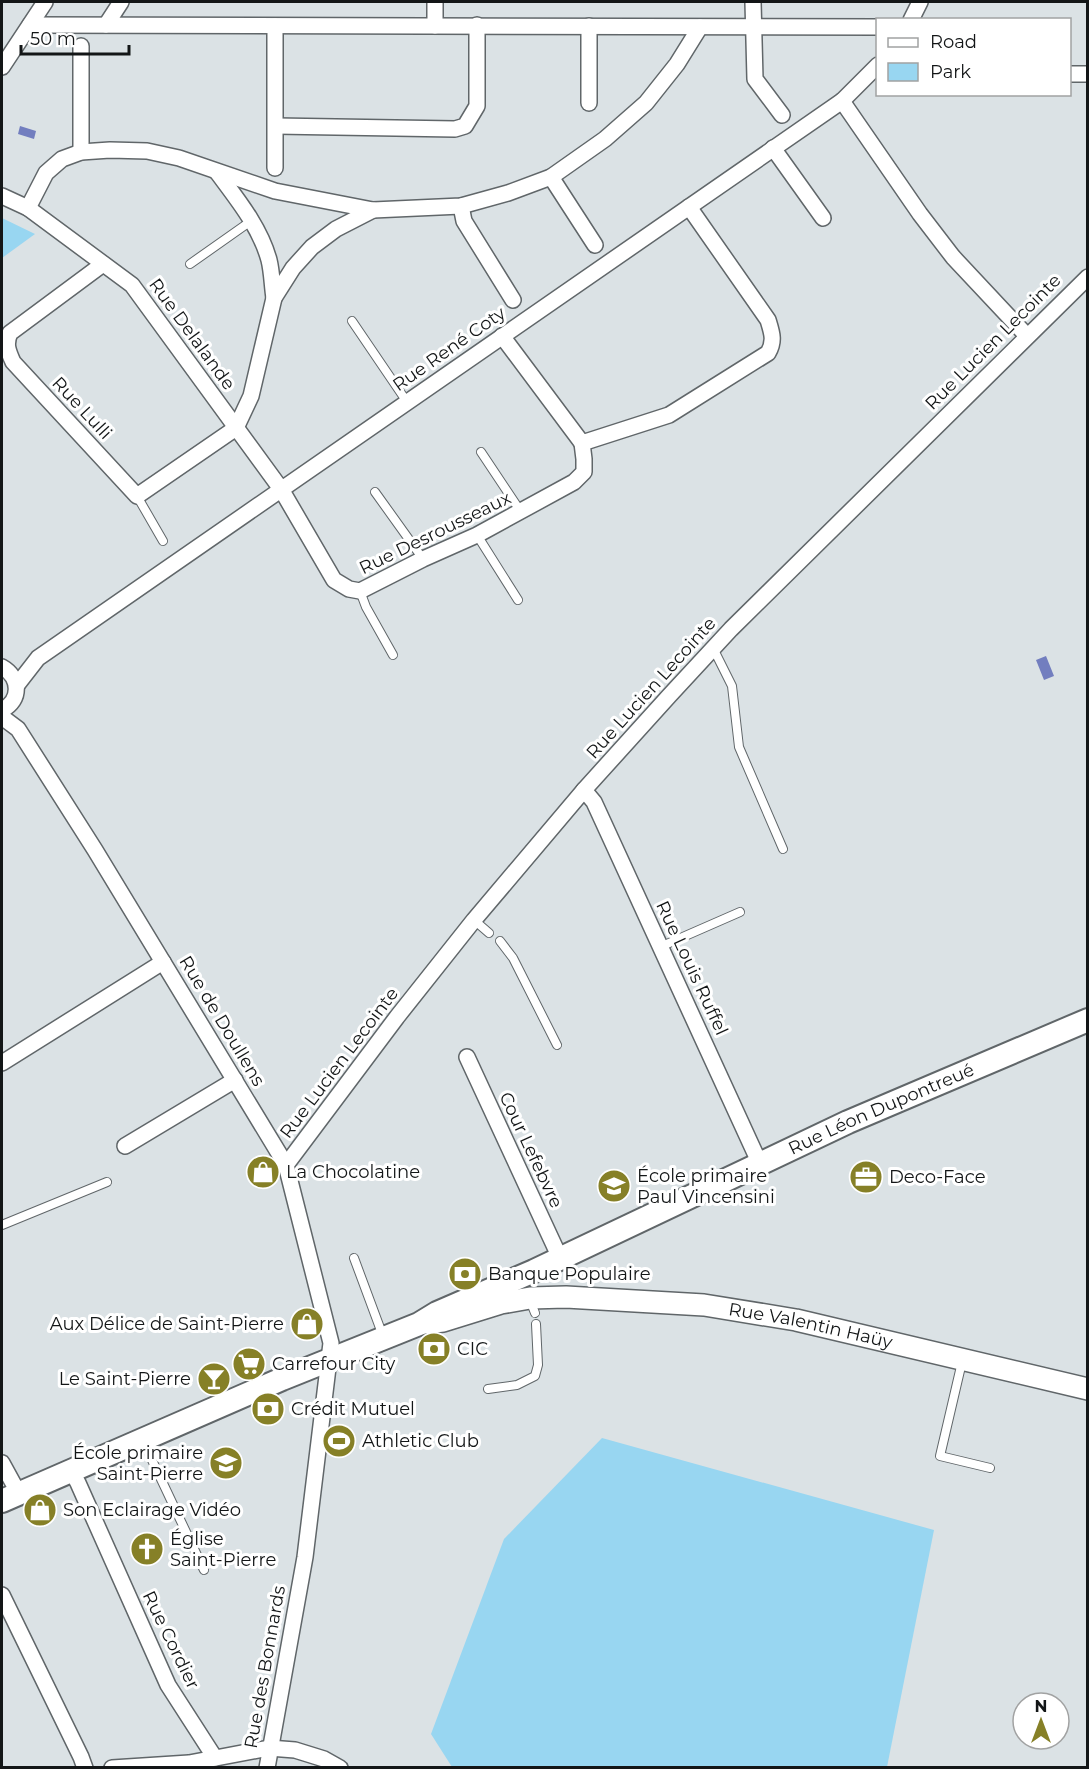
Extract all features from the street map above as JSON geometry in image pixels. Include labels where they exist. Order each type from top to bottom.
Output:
[{"type":"main road","name":"Rue Léon Dupontreué","points":[[10,1498],[330,1359],[419,1324],[437,1313],[547,1265],[848,1122],[1088,1020]]},
{"type":"street","points":[[2,67],[45,2]]},
{"type":"street","points":[[105,25],[122,2]]},
{"type":"street","points":[[435,2],[435,26]]},
{"type":"street","points":[[753,2],[755,79],[782,115]]},
{"type":"street","points":[[912,18],[920,2]]},
{"type":"street","points":[[30,25],[876,27]]},
{"type":"street","points":[[276,126],[455,129],[465,126],[477,106],[477,25]]},
{"type":"street","points":[[275,26],[275,168]]},
{"type":"street","points":[[589,26],[589,104]]},
{"type":"street","points":[[28,208],[46,173],[62,159],[81,152],[110,150],[147,151],[179,158],[275,191],[373,210],[460,206],[508,193],[551,177],[605,139],[645,103],[677,64],[700,27]]},
{"type":"street","points":[[81,46],[81,152]]},
{"type":"street","name":"Rue René Coty","points":[[16,685],[38,658],[842,101],[875,71]]},
{"type":"street","points":[[842,101],[920,214],[953,257],[1027,336]]},
{"type":"street","points":[[773,148],[823,219]]},
{"type":"street","points":[[137,496],[236,428],[251,396],[274,297],[270,261],[251,221],[217,172]]},
{"type":"street","points":[[551,177],[595,244]]},
{"type":"street","name":"Rue Delalande","points":[[2,197],[28,208],[132,285],[281,489]]},
{"type":"street","points":[[460,206],[464,221],[513,300]]},
{"type":"street","points":[[502,336],[582,443],[669,415],[768,353],[773,345],[773,334],[768,320],[689,207]]},
{"type":"street","points":[[274,297],[293,268],[312,247],[336,228],[373,210]]},
{"type":"street","name":"Rue Lulli","points":[[103,264],[10,333],[6,340],[7,350],[13,362],[137,496]]},
{"type":"street","name":"Rue Lucien Lecointe","points":[[286,1165],[390,1026],[474,920],[585,790],[713,648],[1088,277]]},
{"type":"street","name":"Rue Desrousseaux","points":[[281,489],[334,580],[349,589],[360,591],[423,559],[477,536],[574,483],[584,472],[585,459],[582,443]]},
{"type":"street","name":"Rue René Coty","points":[[2,667],[38,658]]},
{"type":"street","points":[[2,667],[9,671],[16,685],[16,695],[6,706]]},
{"type":"street","name":"Rue de Doullens","points":[[6,706],[18,729],[96,850],[286,1165],[331,1343],[330,1359]]},
{"type":"street","name":"Rue de Doullens","points":[[2,717],[18,729]]},
{"type":"street","name":"Rue Louis Ruffel","points":[[585,790],[594,802],[760,1164]]},
{"type":"street","points":[[2,1063],[163,962]]},
{"type":"street","name":"Cour Lefebvre","points":[[467,1057],[547,1265]]},
{"type":"street","points":[[125,1146],[235,1080]]},
{"type":"street","points":[[547,1265],[556,1285],[566,1297]]},
{"type":"street","points":[[536,1303],[547,1265]]},
{"type":"street","name":"Rue Valentin Haüy","points":[[419,1324],[443,1321],[501,1303],[536,1303],[566,1297],[704,1305],[796,1320],[1088,1389]]},
{"type":"street","name":"Rue des Bonnards","points":[[267,1767],[305,1557],[330,1359]]},
{"type":"street","points":[[2,1463],[10,1498]]},
{"type":"street","name":"Rue Cordier","points":[[70,1470],[78,1483],[168,1685],[215,1758]]},
{"type":"street","points":[[2,1595],[85,1767]]},
{"type":"street","points":[[112,1767],[192,1766],[215,1758],[269,1748],[295,1750],[339,1767]]},
{"type":"lane","points":[[190,264],[251,221]]},
{"type":"lane","points":[[352,321],[407,402]]},
{"type":"lane","points":[[481,452],[521,512]]},
{"type":"lane","points":[[375,492],[423,559]]},
{"type":"lane","points":[[137,496],[163,541]]},
{"type":"lane","points":[[477,536],[518,600]]},
{"type":"lane","points":[[360,591],[366,607],[393,655]]},
{"type":"lane","points":[[713,648],[732,686],[739,747],[783,849]]},
{"type":"lane","points":[[660,947],[740,912]]},
{"type":"lane","points":[[474,920],[489,933]]},
{"type":"lane","points":[[500,941],[513,958],[557,1045]]},
{"type":"lane","points":[[2,1225],[107,1182]]},
{"type":"lane","points":[[354,1257],[383,1338]]},
{"type":"lane","points":[[488,1389],[517,1385],[535,1376],[538,1365],[536,1324]]},
{"type":"lane","points":[[962,1360],[940,1456],[990,1468]]},
{"type":"lane","points":[[142,1439],[204,1570]]},
{"type":"green space","points":[[2,218],[35,234],[2,258]]},
{"type":"green space","points":[[602,1438],[934,1530],[887,1767],[452,1767],[431,1734],[504,1539]]},
{"type":"shaded area","points":[[20,126],[36,131],[34,139],[18,134]]},
{"type":"shaded area","points":[[1046,656],[1054,676],[1044,680],[1036,660]]},
{"type":"place","name":"La Chocolatine","points":[[263,1172]]},
{"type":"place","name":"Deco-Face","points":[[866,1177]]},
{"type":"place","name":"École primaire Paul Vincensini","points":[[614,1186]]},
{"type":"place","name":"Banque Populaire","points":[[465,1274]]},
{"type":"place","name":"Aux Délice de Saint-Pierre","points":[[307,1324]]},
{"type":"place","name":"CIC","points":[[434,1349]]},
{"type":"place","name":"Carrefour City","points":[[249,1364]]},
{"type":"place","name":"Le Saint-Pierre","points":[[214,1379]]},
{"type":"place","name":"Crédit Mutuel","points":[[268,1409]]},
{"type":"place","name":"Athletic Club","points":[[339,1441]]},
{"type":"place","name":"École primaire Saint-Pierre","points":[[226,1463]]},
{"type":"place","name":"Son Eclairage Vidéo","points":[[40,1510]]},
{"type":"place","name":"Église Saint-Pierre","points":[[147,1549]]}]
